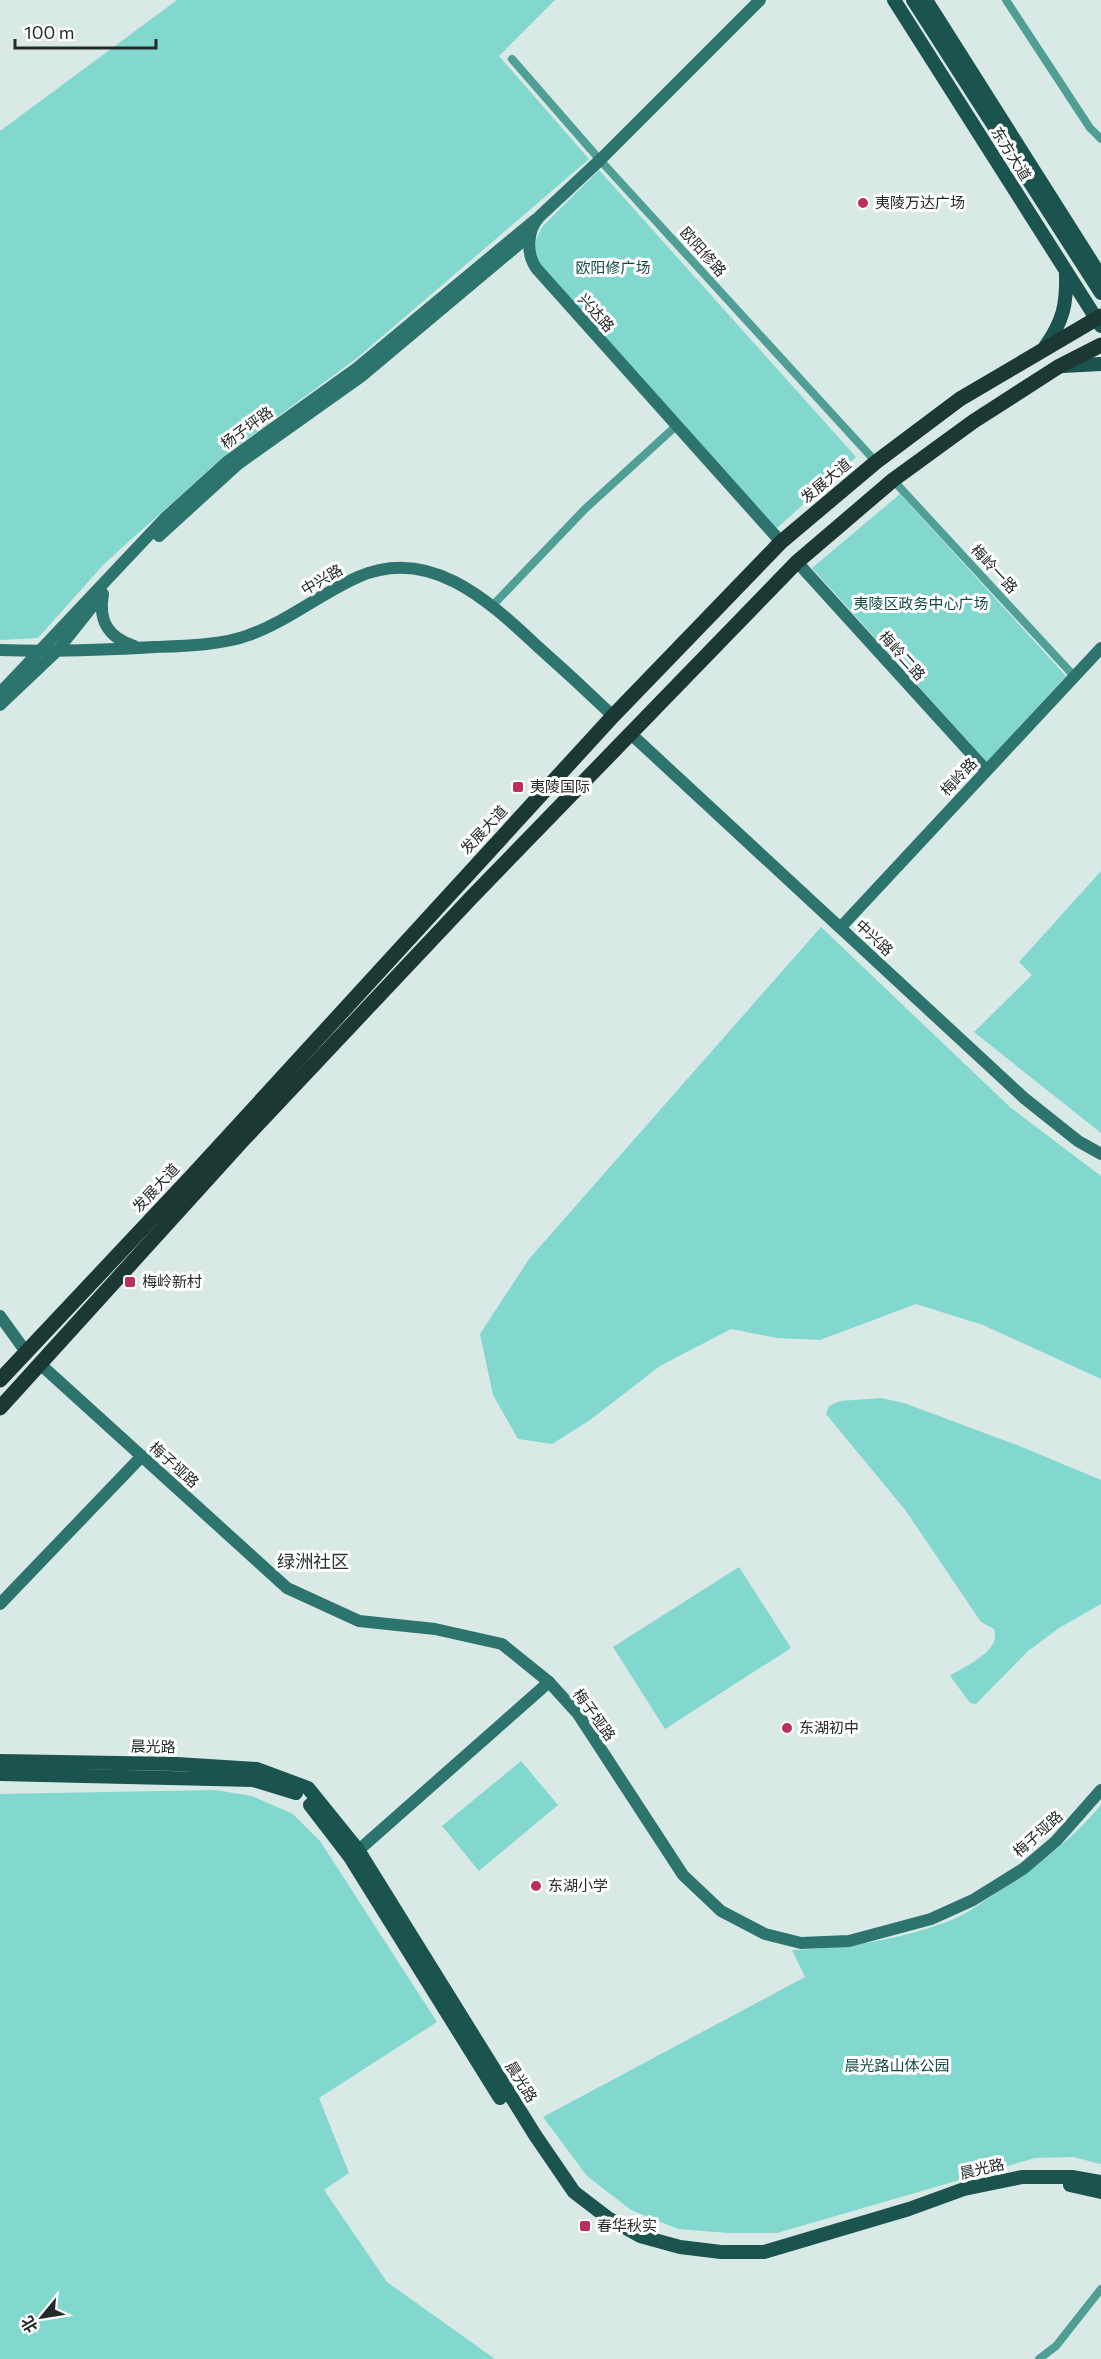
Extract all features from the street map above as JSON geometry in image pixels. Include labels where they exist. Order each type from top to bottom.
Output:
[{"type":"highway","name":"发展大道","points":[[0,1380],[191,1177],[613,716],[781,542],[876,462],[960,399],[1045,347],[1100,318]]},
{"type":"highway","points":[[0,1408],[243,1140],[470,899],[632,735],[797,562],[893,480],[974,421],[1058,367],[1101,345]]},
{"type":"main road","name":"东方大道","points":[[894,0],[1066,271],[1100,318]]},
{"type":"main road","points":[[904,0],[1100,318]]},
{"type":"main road","points":[[913,0],[1101,293]]},
{"type":"main road","name":"东方大道","points":[[926,0],[1101,276]]},
{"type":"main road","points":[[1087,254],[1101,262]]},
{"type":"main road","points":[[1045,347],[1060,324],[1067,292],[1066,271]]},
{"type":"main road","points":[[1058,367],[1101,364]]},
{"type":"main road","name":"晨光路","points":[[0,1761],[257,1769],[308,1788],[354,1854],[535,2136],[574,2192],[608,2218],[640,2236],[680,2247],[722,2252],[764,2252],[909,2209],[964,2189],[1022,2177],[1072,2177],[1101,2182]]},
{"type":"main road","name":"晨光路","points":[[0,1774],[253,1780],[301,1794],[354,1854],[527,2140],[567,2196],[605,2225],[636,2243],[679,2255],[710,2258],[765,2258],[799,2251],[967,2196],[1020,2185],[1072,2185],[1101,2193]]},
{"type":"street","points":[[530,236],[539,217],[600,160],[760,0]]},
{"type":"street","points":[[1006,0],[1090,128],[1101,139]]},
{"type":"street","name":"欧阳修路","points":[[512,59],[600,160],[876,462]]},
{"type":"street","name":"杨子坪路","points":[[100,592],[165,518],[228,461],[357,368],[539,217]]},
{"type":"street","name":"杨子坪路","points":[[0,693],[100,592],[238,464],[363,375],[530,236]]},
{"type":"street","name":"兴达路","points":[[530,236],[530,255],[536,268],[781,542]]},
{"type":"street","points":[[493,605],[585,509],[676,426]]},
{"type":"street","name":"梅岭一路","points":[[893,480],[1074,676]]},
{"type":"street","name":"梅岭二路","points":[[797,562],[986,770]]},
{"type":"street","name":"中兴路","points":[[0,651],[56,652],[140,648],[188,645],[247,636],[283,620],[357,577],[394,568],[430,571],[450,577],[493,605],[613,716]]},
{"type":"street","points":[[100,592],[100,607],[107,629],[122,642],[140,648]]},
{"type":"street","points":[[0,705],[56,652],[100,592]]},
{"type":"street","name":"梅岭路","points":[[841,927],[1101,648]]},
{"type":"street","name":"中兴路","points":[[632,735],[1024,1098],[1078,1141],[1101,1154]]},
{"type":"street","points":[[0,1316],[26,1352]]},
{"type":"street","name":"梅子垭路","points":[[40,1364],[287,1588],[359,1620],[435,1629],[502,1644],[549,1682],[578,1714],[683,1875],[721,1911],[742,1924],[783,1940],[801,1943],[849,1941],[911,1926],[974,1900],[1023,1869],[1056,1841],[1101,1790]]},
{"type":"street","points":[[0,1604],[142,1456]]},
{"type":"street","points":[[354,1854],[549,1682]]},
{"type":"street","points":[[1039,2359],[1056,2346],[1101,2289]]},
{"type":"green space","points":[[177,0],[555,0],[499,56],[589,159],[357,358],[223,457],[104,564],[38,638],[0,640],[0,131]]},
{"type":"green space","name":"欧阳修广场","points":[[599,170],[856,457],[776,529],[538,266],[533,246],[542,227]]},
{"type":"green space","name":"夷陵区政务中心广场","points":[[900,494],[1066,676],[987,762],[812,568]]},
{"type":"green space","points":[[1101,871],[1101,1133],[974,1032],[1032,975],[1019,962]]},
{"type":"green space","points":[[821,927],[1011,1108],[1101,1176],[1101,1379],[983,1325],[916,1304],[820,1340],[777,1338],[731,1329],[660,1366],[590,1420],[552,1444],[518,1439],[493,1395],[480,1334],[529,1259]]},
{"type":"green space","points":[[881,1398],[904,1403],[1022,1447],[1101,1480],[1101,1604],[1059,1628],[1028,1651],[976,1704],[970,1703],[950,1676],[988,1651],[995,1637],[994,1629],[981,1622],[906,1511],[826,1414],[829,1406],[840,1401]]},
{"type":"green space","points":[[739,1567],[791,1648],[665,1729],[613,1647]]},
{"type":"green space","points":[[521,1761],[558,1805],[479,1871],[442,1826]]},
{"type":"green space","points":[[215,1790],[252,1796],[293,1814],[320,1841],[437,2022],[319,2098],[349,2173],[324,2190],[387,2282],[495,2359],[0,2359],[0,1794]]},
{"type":"green space","name":"晨光路山体公园","points":[[1101,1805],[1101,2164],[1073,2157],[1035,2158],[777,2233],[728,2233],[678,2229],[631,2210],[587,2176],[543,2117],[805,1977],[792,1950],[852,1945],[892,1938],[930,1928],[962,1915],[1052,1853]]},
{"type":"place","name":"夷陵万达广场","points":[[863,203]]},
{"type":"place","name":"夷陵国际","points":[[518,787]]},
{"type":"place","name":"梅岭新村","points":[[130,1282]]},
{"type":"place","name":"东湖初中","points":[[787,1728]]},
{"type":"place","name":"东湖小学","points":[[536,1886]]},
{"type":"place","name":"春华秋实","points":[[585,2226]]},
{"type":"district","name":"绿洲社区","points":[[313,1562]]}]
